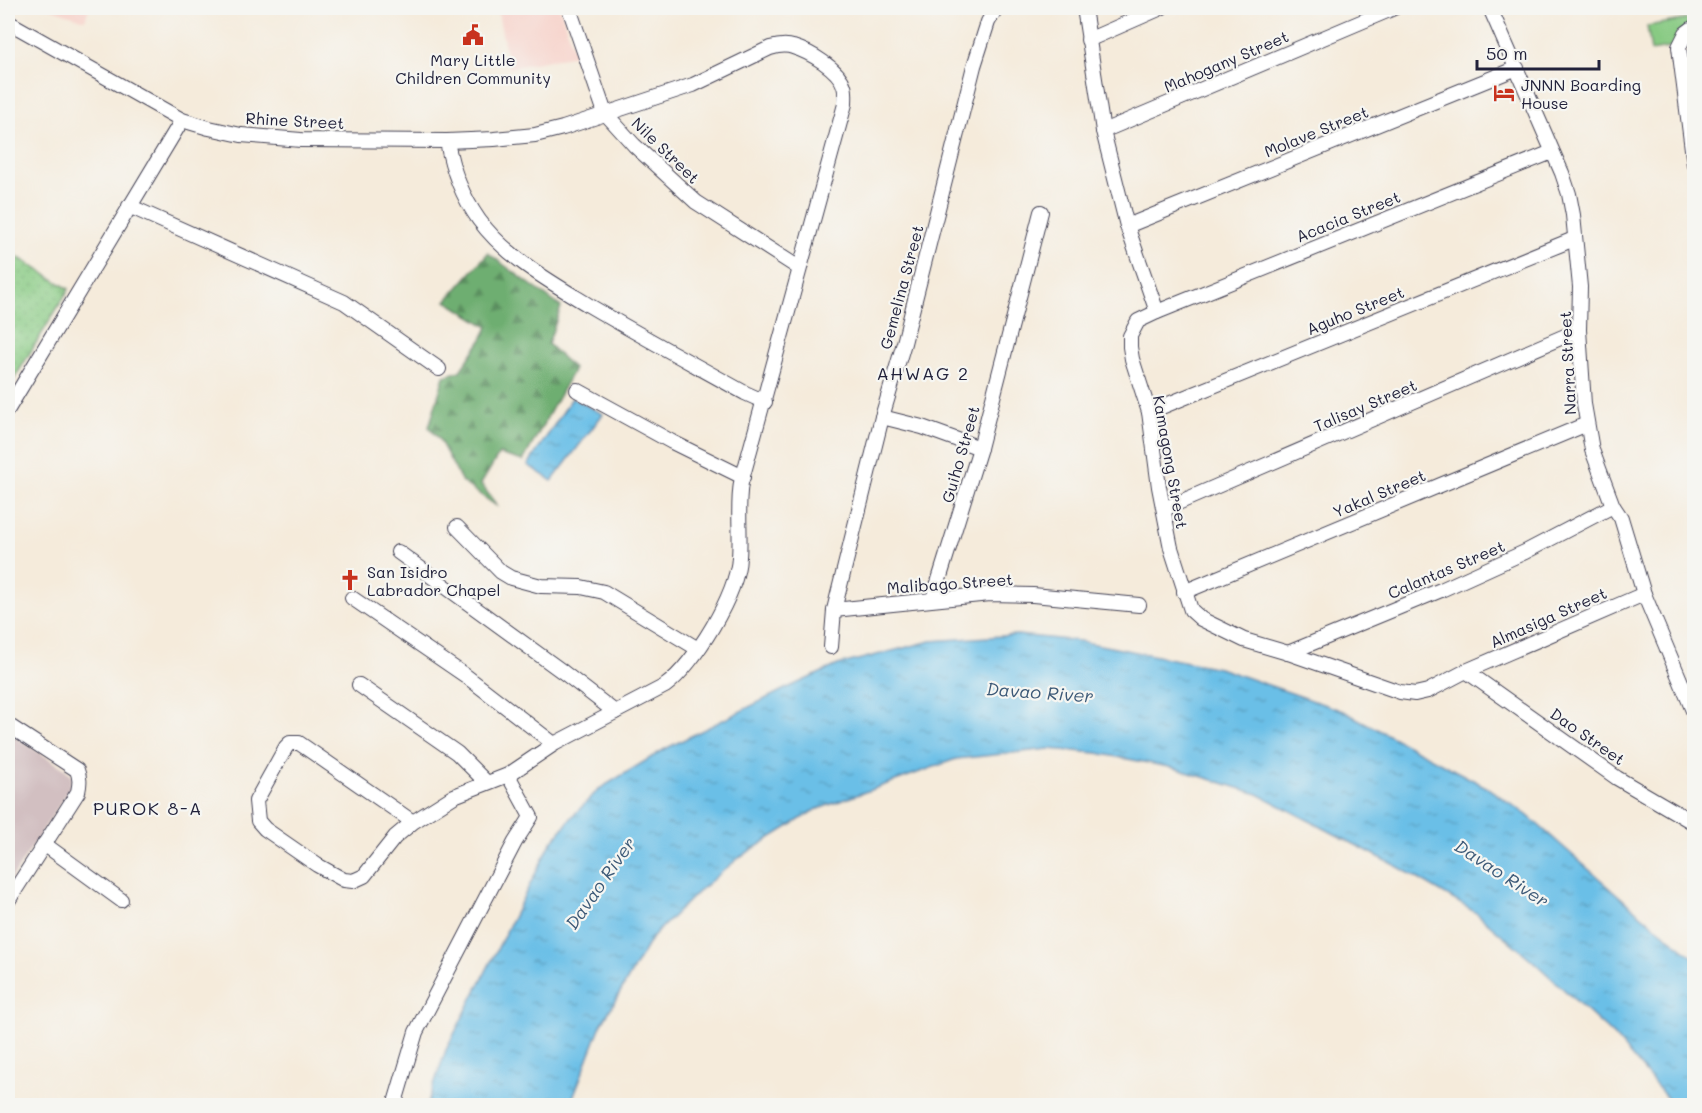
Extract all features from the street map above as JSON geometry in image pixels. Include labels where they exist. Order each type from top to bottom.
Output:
[{"type":"street","name":"Nile Street","points":[[569,8],[605,113],[642,152],[696,202],[799,268]]},
{"type":"street","name":"Gemelina Street","points":[[831,647],[834,610],[882,417],[904,343],[974,66],[988,22],[996,8]]},
{"type":"street","points":[[1084,8],[1103,131],[1127,226],[1157,312]]},
{"type":"street","points":[[1088,40],[1161,8]]},
{"type":"street","name":"Mahogany Street","points":[[1103,131],[1394,8]]},
{"type":"street","name":"Narra Street","points":[[1490,8],[1569,194],[1580,287],[1579,330],[1587,424],[1592,450],[1613,506],[1620,518],[1644,594],[1695,713]]},
{"type":"street","name":"Rhine Street","points":[[8,22],[182,120],[241,135],[300,140],[447,141],[535,135],[693,85],[770,48],[792,46],[825,63],[837,73],[844,84],[844,105],[743,477],[738,502],[740,556],[737,573],[722,608],[698,649],[676,678],[665,686],[554,744],[508,776],[486,782],[454,796],[413,822],[395,837],[364,876],[353,881],[344,880],[317,866],[265,829],[255,813],[256,801],[286,747],[290,743],[299,743],[413,822]]},
{"type":"street","points":[[1695,27],[1686,33],[1679,47],[1695,165]]},
{"type":"street","name":"Molave Street","points":[[1127,226],[1517,68]]},
{"type":"street","points":[[8,409],[182,120]]},
{"type":"street","points":[[447,141],[452,169],[463,194],[480,220],[499,242],[522,262],[630,329],[765,402]]},
{"type":"street","name":"Acacia Street","points":[[1157,312],[1552,152]]},
{"type":"street","points":[[129,206],[344,302],[440,369]]},
{"type":"street","name":"Guiho Street","points":[[933,599],[980,448],[1041,212]]},
{"type":"street","name":"Aguho Street","points":[[1149,412],[1574,239]]},
{"type":"street","name":"Kamagong Street","points":[[1157,312],[1138,321],[1130,336],[1132,359],[1149,412],[1171,548],[1191,610],[1201,619],[1244,640],[1392,689],[1414,694],[1428,691],[1466,671]]},
{"type":"street","name":"Talisay Street","points":[[1164,510],[1579,330]]},
{"type":"street","points":[[577,390],[672,442],[743,477]]},
{"type":"street","points":[[882,417],[922,427],[980,448]]},
{"type":"street","name":"Yakal Street","points":[[1184,592],[1587,424]]},
{"type":"street","name":"Calantas Street","points":[[1288,653],[1514,557],[1613,506]]},
{"type":"street","points":[[457,527],[501,572],[511,578],[541,586],[581,587],[604,592],[698,649]]},
{"type":"street","points":[[398,552],[615,712]]},
{"type":"street","name":"Malibago Street","points":[[834,610],[1001,594],[1139,604]]},
{"type":"street","name":"Almasiga Street","points":[[1466,671],[1644,594]]},
{"type":"street","points":[[352,598],[466,676],[554,744]]},
{"type":"street","name":"Dao Street","points":[[1466,671],[1617,778],[1695,823]]},
{"type":"street","points":[[359,685],[457,753],[486,782]]},
{"type":"street","points":[[8,725],[71,765],[80,776],[78,792],[8,901]]},
{"type":"street","points":[[394,1106],[416,1032],[515,842],[531,817],[508,776]]},
{"type":"street","points":[[44,844],[121,900]]},
{"type":"shaded area","points":[[49,8],[89,8],[85,20]]},
{"type":"shaded area","points":[[497,8],[560,8],[575,55],[509,68]]},
{"type":"shaded area","points":[[8,733],[65,769],[72,777],[69,790],[8,884]]},
{"type":"green space","points":[[1694,18],[1694,44],[1651,51],[1647,26]]},
{"type":"green space","points":[[8,251],[69,289],[8,389]]},
{"type":"green space","points":[[488,253],[561,307],[548,344],[574,369],[523,461],[499,454],[481,484],[498,507],[462,482],[439,439],[429,427],[444,376],[460,371],[488,327],[446,301]]},
{"type":"water","points":[[572,398],[603,414],[552,481],[528,465]]},
{"type":"water","name":"Davao River","points":[[1017,635],[1079,641],[1219,668],[1343,711],[1486,787],[1527,815],[1627,903],[1694,958],[1694,1105],[1673,1105],[1614,1036],[1533,961],[1475,912],[1402,869],[1258,794],[1174,768],[1097,753],[1049,749],[956,759],[815,810],[740,857],[700,890],[652,937],[601,1025],[570,1105],[427,1105],[446,1050],[551,843],[599,789],[665,749],[838,665],[931,641]]},
{"type":"place","name":"Mary Little Children Community","points":[[473,35]]},
{"type":"place","name":"JNNN Boarding House","points":[[1504,93]]},
{"type":"place","name":"San Isidro Labrador Chapel","points":[[350,580]]},
{"type":"district","name":"AHWAG 2","points":[[923,373]]},
{"type":"district","name":"PUROK 8-A","points":[[148,808]]}]
